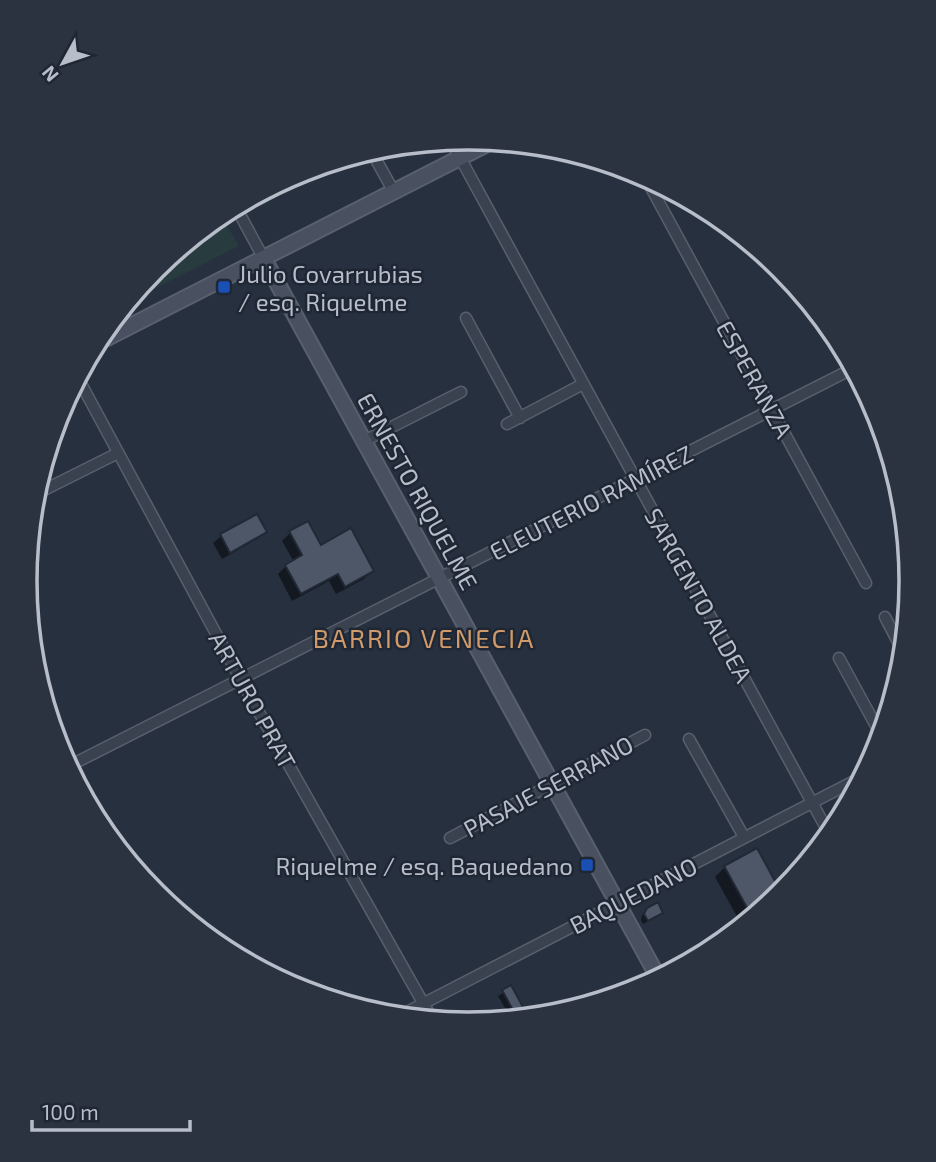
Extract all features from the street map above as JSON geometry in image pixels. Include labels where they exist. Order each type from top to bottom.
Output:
[{"type":"street","name":"SARGENTO ALDEA","points":[[456,150],[824,825]]},
{"type":"street","points":[[114,335],[475,150]]},
{"type":"street","points":[[376,160],[394,192]]},
{"type":"street","name":"ESPERANZA","points":[[653,191],[866,583]]},
{"type":"street","name":"ERNESTO RIQUELME","points":[[240,215],[655,970]]},
{"type":"street","points":[[466,318],[520,418]]},
{"type":"street","name":"ELEUTERIO RAMÍREZ","points":[[77,762],[845,372]]},
{"type":"street","points":[[507,424],[583,384]]},
{"type":"street","name":"ARTURO PRAT","points":[[83,387],[240,678],[428,1010]]},
{"type":"street","points":[[364,441],[461,393]]},
{"type":"street","points":[[47,489],[118,453]]},
{"type":"street","points":[[885,617],[896,638]]},
{"type":"street","points":[[839,658],[875,723]]},
{"type":"street","name":"PASAJE SERRANO","points":[[450,838],[645,735]]},
{"type":"street","points":[[689,739],[744,837]]},
{"type":"street","name":"BAQUEDANO","points":[[413,1009],[848,784]]},
{"type":"green space","points":[[226,224],[239,246],[149,291],[184,257]]},
{"type":"building","points":[[257,514],[267,532],[230,553],[220,534]]},
{"type":"building","points":[[308,521],[321,545],[351,528],[374,571],[345,587],[338,574],[301,594],[285,565],[302,555],[289,531]]},
{"type":"building","points":[[757,848],[776,883],[748,909],[724,866]]},
{"type":"building","points":[[658,902],[663,913],[648,921],[644,914],[647,908]]},
{"type":"building","points":[[511,985],[523,1007],[513,1010],[502,990]]},
{"type":"place","name":"Julio Covarrubias / esq. Riquelme","points":[[224,287]]},
{"type":"place","name":"Riquelme / esq. Baquedano","points":[[587,865]]},
{"type":"district","name":"BARRIO VENECIA","points":[[424,637]]}]
